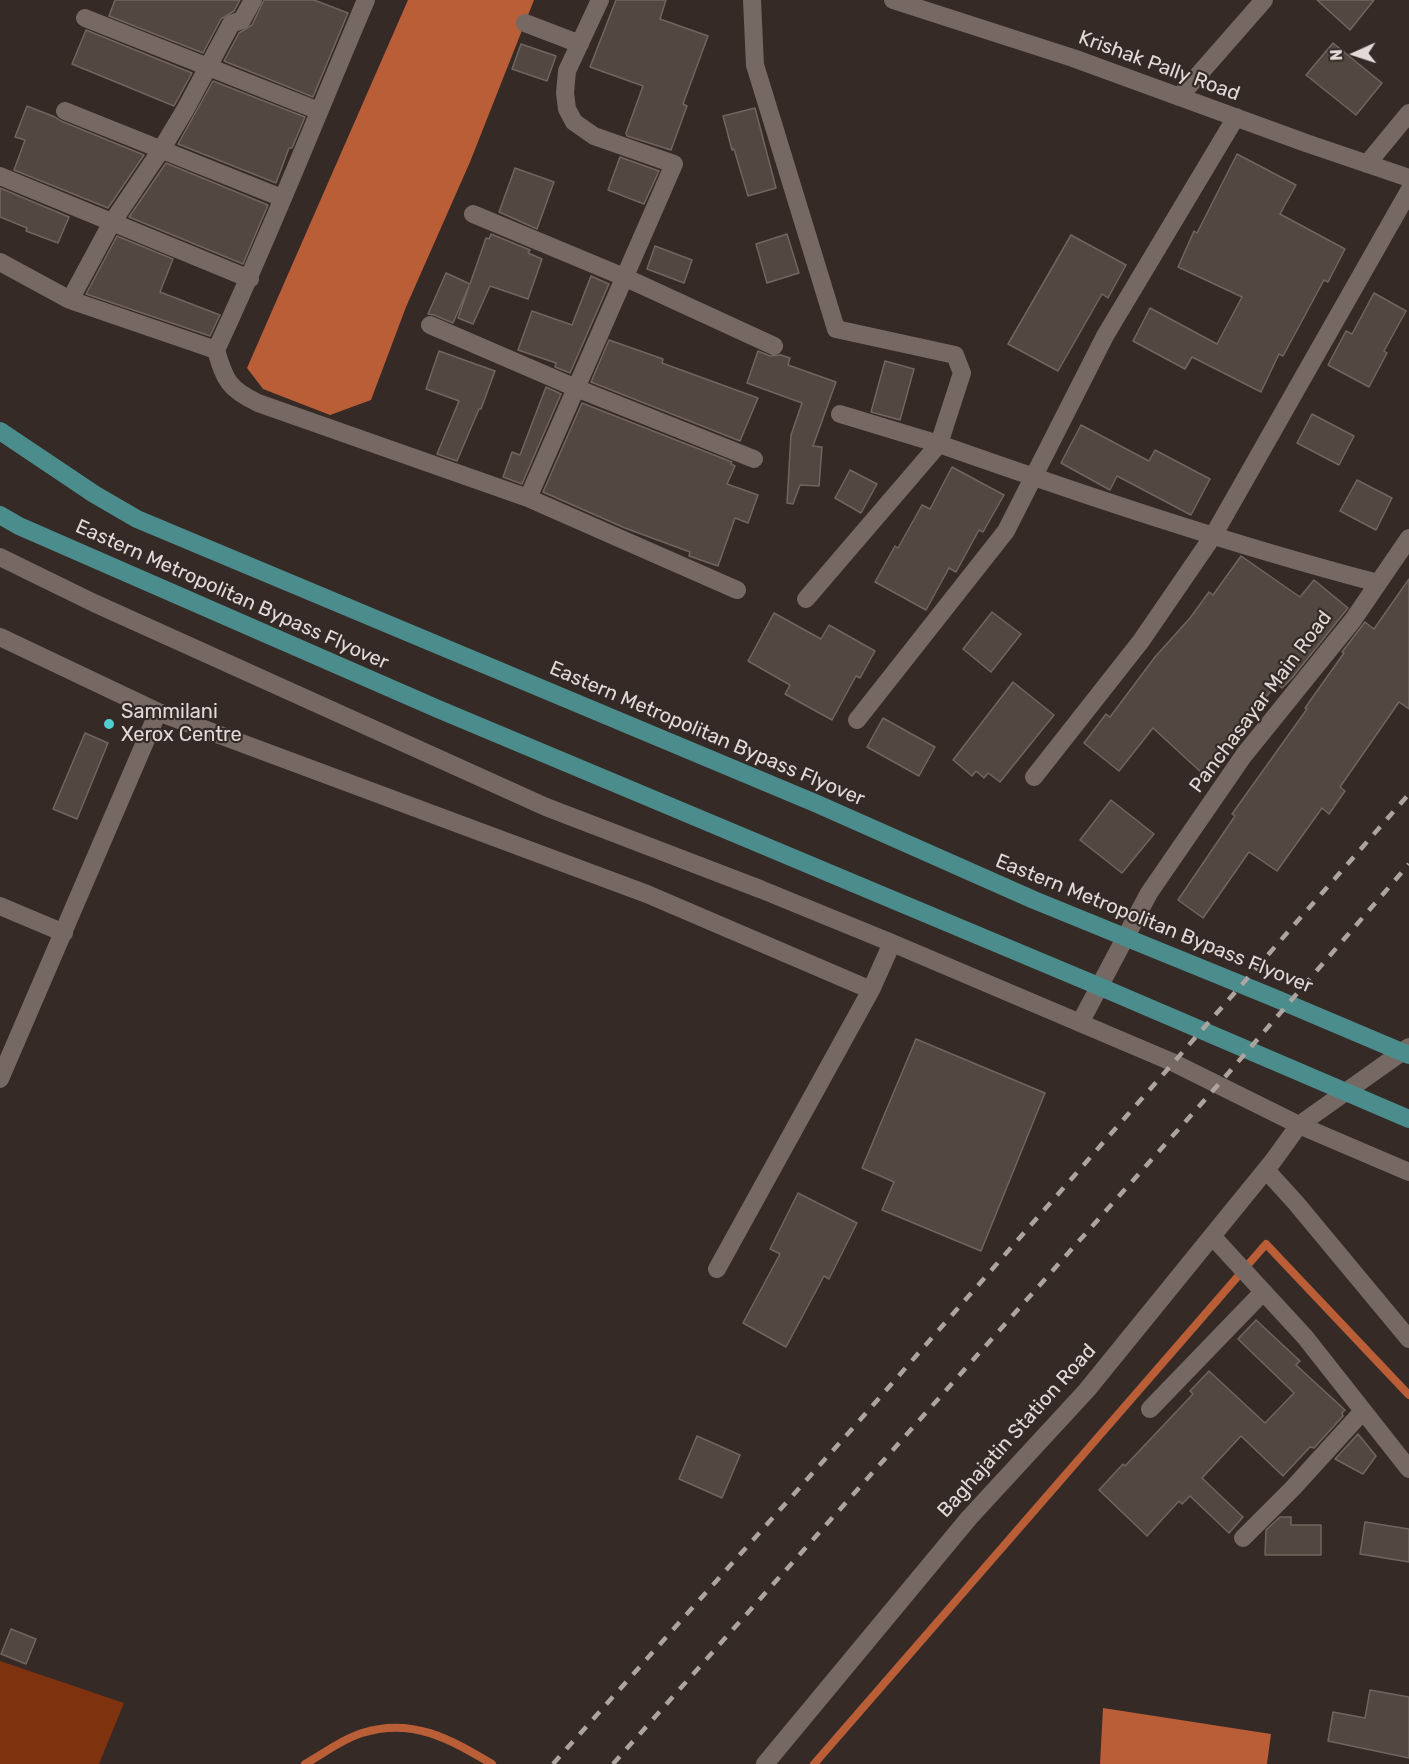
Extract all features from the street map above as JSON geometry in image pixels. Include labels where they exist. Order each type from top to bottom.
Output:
[{"type":"main road","name":"Eastern Metropolitan Bypass Flyover","points":[[0,431],[94,494],[137,519],[815,803],[1034,900],[1409,1055]]},
{"type":"main road","name":"Eastern Metropolitan Bypass Flyover","points":[[0,515],[19,526],[438,709],[1409,1119]]},
{"type":"street","points":[[70,300],[111,224],[161,150],[231,24],[242,20],[252,0]]},
{"type":"street","points":[[528,498],[674,164],[594,136],[574,122],[567,109],[565,93],[567,71],[600,0]]},
{"type":"street","points":[[752,0],[754,65],[836,329],[955,355],[962,373],[939,444],[806,599]]},
{"type":"street","points":[[1179,97],[1264,0]]},
{"type":"street","name":"Krishak Pally Road","points":[[900,1],[1073,58],[1409,178]]},
{"type":"street","points":[[359,2],[319,111],[250,279],[216,350],[223,373],[239,394],[258,403],[528,498],[737,590]]},
{"type":"street","points":[[85,18],[319,111]]},
{"type":"street","points":[[525,23],[580,44]]},
{"type":"street","points":[[64,111],[282,198]]},
{"type":"street","points":[[1367,164],[1409,113]]},
{"type":"street","points":[[857,720],[1006,531],[1105,336],[1236,117]]},
{"type":"street","points":[[0,176],[111,224],[250,279]]},
{"type":"street","points":[[1034,777],[1141,641],[1214,536],[1409,190]]},
{"type":"street","points":[[473,214],[624,277],[774,346]]},
{"type":"street","points":[[0,262],[70,300],[216,350]]},
{"type":"street","points":[[430,325],[576,388],[754,459]]},
{"type":"street","points":[[840,414],[939,444],[1283,558],[1378,583]]},
{"type":"street","name":"Panchasayar Main Road","points":[[1080,1023],[1149,893],[1244,755],[1353,620],[1409,538]]},
{"type":"street","points":[[0,557],[116,613],[546,807],[760,888],[892,943],[1172,1062],[1299,1125],[1409,1172]]},
{"type":"street","points":[[0,637],[158,712],[647,894],[871,990]]},
{"type":"street","points":[[0,1079],[158,712]]},
{"type":"street","points":[[0,906],[64,933]]},
{"type":"street","points":[[717,1269],[871,990],[892,943]]},
{"type":"street","name":"Baghajatin Station Road","points":[[765,1764],[969,1518],[1087,1390],[1266,1170],[1299,1125],[1409,1047]]},
{"type":"street","points":[[1266,1170],[1409,1339]]},
{"type":"street","points":[[1212,1236],[1305,1337],[1409,1469]]},
{"type":"street","points":[[1150,1409],[1258,1286]]},
{"type":"street","points":[[1243,1538],[1293,1488],[1363,1411]]},
{"type":"shaded area","points":[[408,0],[534,0],[470,162],[406,307],[371,400],[330,415],[263,389],[247,368]]},
{"type":"shaded area","points":[[0,1661],[124,1703],[99,1764],[0,1764]]},
{"type":"shaded area","points":[[1103,1708],[1271,1734],[1267,1764],[1100,1764]]},
{"type":"building","points":[[115,0],[240,0],[234,11],[221,19],[203,53],[109,16]]},
{"type":"building","points":[[264,0],[314,0],[348,13],[313,97],[224,61],[239,33],[252,25]]},
{"type":"building","points":[[616,0],[666,0],[660,19],[708,36],[683,104],[687,106],[671,150],[627,136],[626,133],[643,86],[590,67]]},
{"type":"building","points":[[1317,0],[1374,0],[1350,30]]},
{"type":"building","points":[[86,30],[192,73],[174,106],[72,64]]},
{"type":"building","points":[[1333,43],[1382,83],[1356,115],[1306,75]]},
{"type":"building","points":[[521,44],[556,56],[547,81],[512,69]]},
{"type":"building","points":[[213,81],[305,117],[292,148],[289,148],[276,183],[178,144]]},
{"type":"building","points":[[27,106],[144,155],[108,208],[14,170],[25,140],[15,137]]},
{"type":"building","points":[[755,108],[776,188],[748,196],[723,116]]},
{"type":"building","points":[[1237,154],[1296,185],[1280,214],[1345,249],[1328,282],[1324,280],[1283,356],[1279,354],[1261,392],[1192,357],[1185,369],[1133,341],[1150,308],[1217,344],[1242,297],[1178,267],[1194,231],[1197,233]]},
{"type":"building","points":[[620,157],[659,171],[644,204],[608,190]]},
{"type":"building","points":[[166,163],[268,205],[243,264],[129,217]]},
{"type":"building","points":[[515,168],[554,182],[537,229],[499,212]]},
{"type":"building","points":[[0,188],[69,217],[58,243],[26,231],[27,228],[0,217]]},
{"type":"building","points":[[491,234],[530,250],[528,253],[542,259],[528,299],[490,286],[473,324],[458,318],[469,286],[453,323],[428,314],[446,273],[470,284],[486,238],[489,239]]},
{"type":"building","points":[[787,234],[799,273],[767,283],[756,244]]},
{"type":"building","points":[[1071,235],[1126,265],[1108,298],[1102,294],[1058,371],[1008,344]]},
{"type":"building","points":[[117,236],[173,259],[160,292],[220,315],[210,336],[86,294]]},
{"type":"building","points":[[655,246],[692,260],[684,283],[647,269]]},
{"type":"building","points":[[591,276],[609,284],[570,373],[555,367],[556,363],[518,350],[532,311],[572,325]]},
{"type":"building","points":[[1374,293],[1406,311],[1384,351],[1387,353],[1369,387],[1328,365],[1346,331],[1352,334]]},
{"type":"building","points":[[609,340],[663,359],[662,363],[758,398],[740,441],[591,382]]},
{"type":"building","points":[[439,351],[495,371],[481,409],[479,409],[457,461],[437,454],[459,401],[426,389]]},
{"type":"building","points":[[758,351],[770,356],[781,355],[790,358],[788,365],[836,382],[813,446],[822,447],[819,486],[800,485],[793,504],[787,503],[791,435],[802,403],[747,383]]},
{"type":"building","points":[[885,361],[914,369],[900,420],[871,412]]},
{"type":"building","points":[[546,387],[561,394],[522,484],[503,477],[512,452],[520,455]]},
{"type":"building","points":[[582,403],[732,462],[731,464],[735,466],[727,484],[758,495],[748,523],[735,518],[718,566],[689,556],[690,552],[625,528],[543,492]]},
{"type":"building","points":[[1312,414],[1354,436],[1339,465],[1297,443]]},
{"type":"building","points":[[1081,425],[1149,461],[1155,450],[1210,479],[1191,515],[1117,476],[1110,490],[1061,463]]},
{"type":"building","points":[[952,467],[1004,495],[983,532],[979,530],[956,572],[949,568],[926,610],[875,582],[895,546],[898,548],[922,505],[930,509]]},
{"type":"building","points":[[850,470],[877,484],[861,513],[835,498]]},
{"type":"building","points":[[1357,480],[1392,498],[1376,530],[1340,511]]},
{"type":"building","points":[[1241,556],[1300,597],[1314,580],[1348,608],[1292,678],[1282,688],[1277,684],[1233,736],[1236,739],[1203,774],[1153,728],[1119,771],[1084,743],[1106,714],[1110,717],[1155,657],[1190,618],[1209,592],[1213,595]]},
{"type":"building","points":[[1409,579],[1409,709],[1399,702],[1340,787],[1345,791],[1329,814],[1322,808],[1277,871],[1249,852],[1203,918],[1178,900],[1235,816],[1232,814],[1307,709],[1305,708],[1344,653],[1342,652],[1365,622],[1374,629]]},
{"type":"building","points":[[992,612],[1021,634],[991,672],[963,649]]},
{"type":"building","points":[[774,613],[821,639],[829,625],[875,651],[860,678],[856,676],[832,720],[785,694],[790,685],[748,661]]},
{"type":"building","points":[[1013,682],[1054,715],[1000,782],[988,773],[984,778],[976,771],[972,776],[953,760]]},
{"type":"building","points":[[883,718],[935,747],[919,776],[867,747]]},
{"type":"building","points":[[85,733],[108,743],[77,819],[53,809]]},
{"type":"building","points":[[1111,800],[1154,834],[1122,873],[1080,840]]},
{"type":"building","points":[[916,1039],[1045,1093],[981,1251],[882,1210],[894,1182],[862,1168]]},
{"type":"building","points":[[798,1193],[857,1223],[829,1279],[824,1276],[786,1347],[743,1323],[780,1254],[770,1249]]},
{"type":"building","points":[[1256,1320],[1300,1361],[1296,1365],[1345,1410],[1342,1413],[1343,1416],[1314,1448],[1310,1447],[1283,1476],[1241,1436],[1202,1478],[1243,1517],[1229,1533],[1190,1496],[1182,1504],[1179,1501],[1147,1536],[1099,1490],[1193,1394],[1190,1391],[1209,1371],[1265,1423],[1294,1393],[1238,1339]]},
{"type":"building","points":[[1358,1434],[1376,1456],[1363,1474],[1335,1459]]},
{"type":"building","points":[[697,1436],[740,1455],[722,1498],[679,1479]]},
{"type":"building","points":[[1280,1517],[1291,1517],[1291,1525],[1321,1525],[1321,1555],[1265,1555],[1266,1530]]},
{"type":"building","points":[[1365,1522],[1409,1529],[1409,1562],[1360,1554]]},
{"type":"building","points":[[11,1629],[36,1639],[26,1664],[1,1654]]},
{"type":"building","points":[[1370,1690],[1409,1697],[1409,1758],[1328,1741],[1333,1712],[1365,1718]]},
{"type":"waterway","points":[[814,1764],[1266,1244],[1409,1395]]},
{"type":"waterway","points":[[305,1764],[362,1733],[398,1728],[414,1729],[446,1739],[492,1764]]},
{"type":"railway","points":[[553,1764],[852,1429],[1409,794]]},
{"type":"railway","points":[[613,1764],[1218,1085],[1409,864]]},
{"type":"place","name":"Sammilani Xerox Centre","points":[[109,724]]}]
